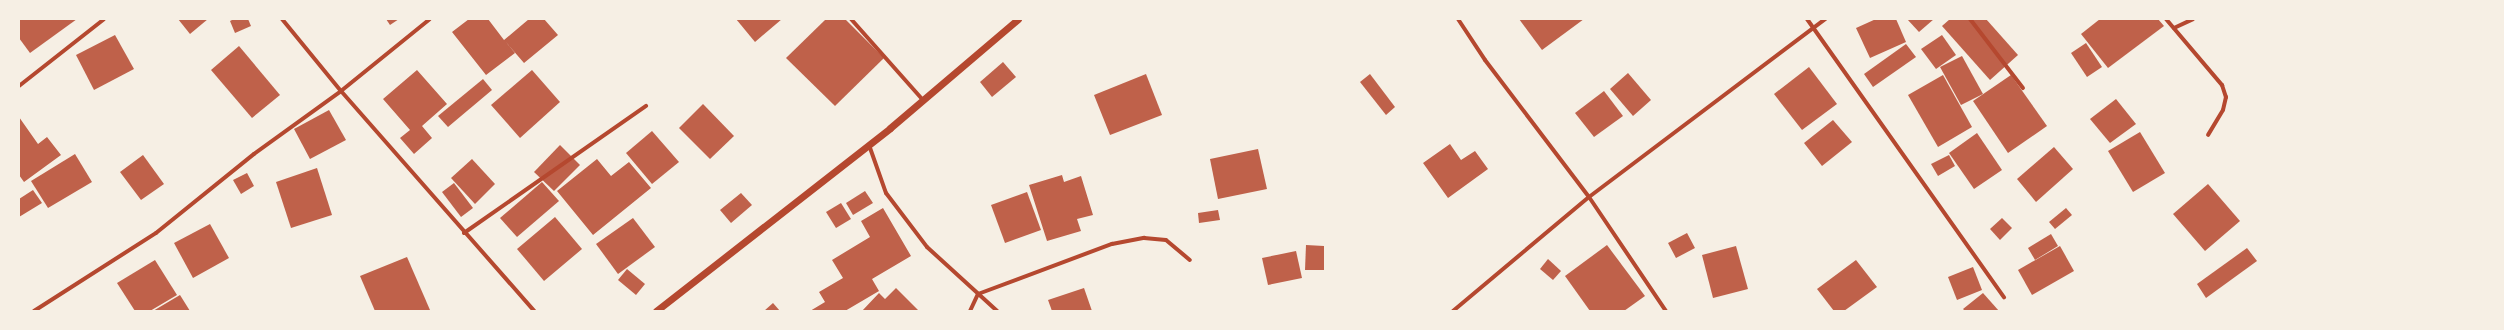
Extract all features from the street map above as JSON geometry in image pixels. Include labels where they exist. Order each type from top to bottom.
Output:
[{"type":"street","points":[[19,86],[104,19]]},
{"type":"street","points":[[282,19],[341,91],[534,311]]},
{"type":"street","points":[[34,311],[156,233],[254,154],[341,91],[430,19]]},
{"type":"street","points":[[850,19],[923,100]]},
{"type":"street","points":[[656,311],[869,145],[1018,19]]},
{"type":"street","points":[[1458,19],[1485,60],[1588,197],[1666,311]]},
{"type":"street","points":[[1807,19],[2004,298]]},
{"type":"street","points":[[1453,311],[1588,197],[1814,29],[1825,19]]},
{"type":"street","points":[[1970,19],[2023,88]]},
{"type":"street","points":[[2166,19],[2222,85],[2226,97],[2223,110],[2208,134]]},
{"type":"street","points":[[2174,28],[2193,19]]},
{"type":"street","points":[[464,233],[646,106]]},
{"type":"street","points":[[869,145],[886,193],[927,247],[997,311]]},
{"type":"street","points":[[970,311],[978,294],[1112,244],[1144,238],[1166,240],[1190,260]]},
{"type":"building","points":[[19,19],[77,19],[30,53],[19,38]]},
{"type":"building","points":[[178,19],[208,19],[190,34]]},
{"type":"building","points":[[234,19],[248,19],[251,26],[235,33],[230,21]]},
{"type":"building","points":[[386,19],[399,19],[390,25]]},
{"type":"building","points":[[469,19],[488,19],[504,40],[529,19],[544,19],[558,35],[524,63],[505,41],[515,53],[486,75],[452,32]]},
{"type":"building","points":[[736,19],[782,19],[755,42]]},
{"type":"building","points":[[826,19],[845,19],[884,58],[835,106],[786,58]]},
{"type":"building","points":[[1519,19],[1584,19],[1542,50]]},
{"type":"building","points":[[1876,19],[1896,19],[1906,42],[1870,58],[1856,28]]},
{"type":"building","points":[[1907,19],[1934,19],[1919,32]]},
{"type":"building","points":[[1950,19],[1986,19],[2018,55],[1990,80],[1942,26]]},
{"type":"building","points":[[2100,19],[2158,19],[2164,26],[2108,68],[2081,34]]},
{"type":"building","points":[[115,35],[134,69],[94,90],[76,55]]},
{"type":"building","points":[[1942,35],[1956,55],[1936,69],[1921,49]]},
{"type":"building","points":[[2086,43],[2102,67],[2087,77],[2071,53]]},
{"type":"building","points":[[1906,44],[1916,57],[1873,87],[1864,74]]},
{"type":"building","points":[[239,46],[280,95],[252,118],[211,70]]},
{"type":"building","points":[[1962,56],[1983,94],[1961,105],[1940,67]]},
{"type":"building","points":[[1003,62],[1016,77],[992,97],[980,82]]},
{"type":"building","points":[[1809,67],[1837,104],[1802,130],[1774,94]]},
{"type":"building","points":[[417,70],[447,104],[422,126],[432,138],[414,154],[400,138],[410,130],[383,99]]},
{"type":"building","points":[[532,70],[560,102],[520,138],[491,105]]},
{"type":"building","points":[[1628,73],[1651,100],[1633,116],[1610,89]]},
{"type":"building","points":[[1146,74],[1162,115],[1110,135],[1094,95]]},
{"type":"building","points":[[1370,74],[1395,107],[1386,115],[1360,82]]},
{"type":"building","points":[[1943,75],[1972,127],[1938,147],[1908,95]]},
{"type":"building","points":[[2011,75],[2047,126],[2008,153],[1973,101]]},
{"type":"building","points":[[483,79],[492,90],[448,127],[438,116]]},
{"type":"building","points":[[1604,91],[1623,116],[1594,137],[1575,113]]},
{"type":"building","points":[[2116,99],[2136,124],[2110,143],[2090,119]]},
{"type":"building","points":[[703,104],[734,136],[710,159],[679,128]]},
{"type":"building","points":[[329,110],[346,140],[310,159],[294,129]]},
{"type":"building","points":[[19,117],[38,144],[47,137],[61,155],[24,182],[19,175]]},
{"type":"building","points":[[1833,120],[1852,142],[1822,166],[1804,143]]},
{"type":"building","points":[[652,131],[679,162],[652,184],[626,153]]},
{"type":"building","points":[[2140,132],[2165,173],[2133,192],[2108,151]]},
{"type":"building","points":[[1977,133],[2002,170],[1974,189],[1949,153]]},
{"type":"building","points":[[1450,144],[1461,160],[1475,151],[1488,169],[1448,198],[1423,163]]},
{"type":"building","points":[[560,145],[580,165],[554,191],[534,172]]},
{"type":"building","points":[[2054,147],[2073,169],[2036,202],[2017,179]]},
{"type":"building","points":[[1258,149],[1267,189],[1218,199],[1210,159]]},
{"type":"building","points":[[75,154],[92,182],[48,208],[31,181]]},
{"type":"building","points":[[143,155],[164,184],[141,200],[120,172]]},
{"type":"building","points":[[1949,155],[1955,166],[1938,176],[1931,164]]},
{"type":"building","points":[[472,159],[495,184],[475,204],[451,178]]},
{"type":"building","points":[[597,159],[611,176],[629,162],[651,188],[593,235],[557,191]]},
{"type":"building","points":[[317,168],[332,215],[291,228],[276,182]]},
{"type":"building","points":[[247,173],[254,186],[241,194],[233,180]]},
{"type":"building","points":[[1062,175],[1064,182],[1081,176],[1093,215],[1077,219],[1081,231],[1047,241],[1029,185]]},
{"type":"building","points":[[542,182],[559,201],[517,237],[500,218]]},
{"type":"building","points":[[454,183],[473,208],[461,217],[442,192]]},
{"type":"building","points":[[2208,184],[2240,221],[2205,251],[2173,214]]},
{"type":"building","points":[[33,190],[42,203],[19,217],[19,199]]},
{"type":"building","points":[[865,191],[873,203],[853,215],[846,203]]},
{"type":"building","points":[[1027,192],[1041,230],[1005,243],[991,205]]},
{"type":"building","points":[[741,193],[752,205],[731,223],[720,210]]},
{"type":"building","points":[[841,203],[851,219],[836,228],[826,212]]},
{"type":"building","points":[[883,208],[911,256],[872,279],[879,291],[845,311],[810,311],[825,302],[819,292],[843,278],[832,260],[870,237],[861,221]]},
{"type":"building","points":[[2066,208],[2072,215],[2055,229],[2049,222]]},
{"type":"building","points":[[1218,210],[1220,220],[1199,223],[1198,213]]},
{"type":"building","points":[[555,217],[582,249],[544,281],[517,249]]},
{"type":"building","points":[[633,218],[655,247],[618,274],[596,244]]},
{"type":"building","points":[[2002,218],[2012,228],[2000,240],[1990,229]]},
{"type":"building","points":[[210,224],[229,258],[193,278],[174,243]]},
{"type":"building","points":[[1687,233],[1695,248],[1676,258],[1668,243]]},
{"type":"building","points":[[2051,234],[2058,246],[2035,260],[2028,248]]},
{"type":"building","points":[[1306,245],[1324,246],[1324,270],[1305,270]]},
{"type":"building","points":[[1607,245],[1645,296],[1624,311],[1590,311],[1565,276]]},
{"type":"building","points":[[1736,246],[1748,289],[1713,298],[1702,255]]},
{"type":"building","points":[[2060,246],[2074,271],[2032,295],[2018,270]]},
{"type":"building","points":[[2247,248],[2257,261],[2206,298],[2197,284]]},
{"type":"building","points":[[1296,251],[1302,278],[1268,285],[1262,258]]},
{"type":"building","points":[[407,257],[430,310],[375,311],[360,276]]},
{"type":"building","points":[[1548,259],[1561,271],[1553,280],[1540,269]]},
{"type":"building","points":[[155,260],[177,295],[150,311],[135,311],[117,283]]},
{"type":"building","points":[[1856,260],[1877,287],[1844,311],[1834,311],[1817,289]]},
{"type":"building","points":[[1973,267],[1982,290],[1957,300],[1948,277]]},
{"type":"building","points":[[627,269],[645,284],[636,295],[618,280]]},
{"type":"building","points":[[896,288],[919,311],[862,311],[879,293],[885,299]]},
{"type":"building","points":[[1084,288],[1092,311],[1052,311],[1048,300]]},
{"type":"building","points":[[1983,293],[1999,311],[1965,311],[1963,309]]},
{"type":"building","points":[[180,295],[190,311],[153,311]]},
{"type":"building","points":[[773,303],[780,311],[764,311]]}]
